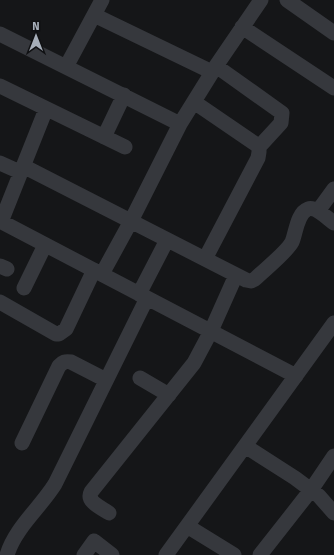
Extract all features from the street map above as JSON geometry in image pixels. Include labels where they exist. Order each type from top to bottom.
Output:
[{"type":"street","points":[[66,67],[102,0]]},
{"type":"street","points":[[0,302],[56,334],[59,334],[66,329],[98,272],[131,221],[180,124],[214,69],[260,0]]},
{"type":"street","points":[[288,0],[334,33]]},
{"type":"street","points":[[94,15],[214,69],[282,113],[281,123],[258,147]]},
{"type":"street","points":[[242,27],[334,88]]},
{"type":"street","points":[[0,34],[180,124]]},
{"type":"street","points":[[0,86],[125,147]]},
{"type":"street","points":[[104,137],[124,96]]},
{"type":"street","points":[[194,102],[258,147],[259,152],[258,158],[205,259]]},
{"type":"street","points":[[46,109],[0,222],[296,376]]},
{"type":"street","points":[[0,163],[22,169],[131,221],[246,280],[251,281],[255,279],[291,243],[296,226],[303,212],[308,209],[318,211],[334,223]]},
{"type":"street","points":[[318,211],[334,189]]},
{"type":"street","points":[[7,555],[16,535],[46,498],[55,484],[106,380],[167,240]]},
{"type":"street","points":[[24,288],[45,245]]},
{"type":"street","points":[[109,514],[90,499],[91,492],[194,363],[211,331],[236,275]]},
{"type":"street","points":[[166,555],[334,323]]},
{"type":"street","points":[[22,443],[62,362],[71,362],[106,380]]},
{"type":"street","points":[[140,378],[169,395]]},
{"type":"street","points":[[245,446],[319,496],[334,513]]},
{"type":"street","points":[[260,555],[334,456]]},
{"type":"street","points":[[187,526],[234,555]]},
{"type":"street","points":[[84,555],[94,541],[112,555]]}]
